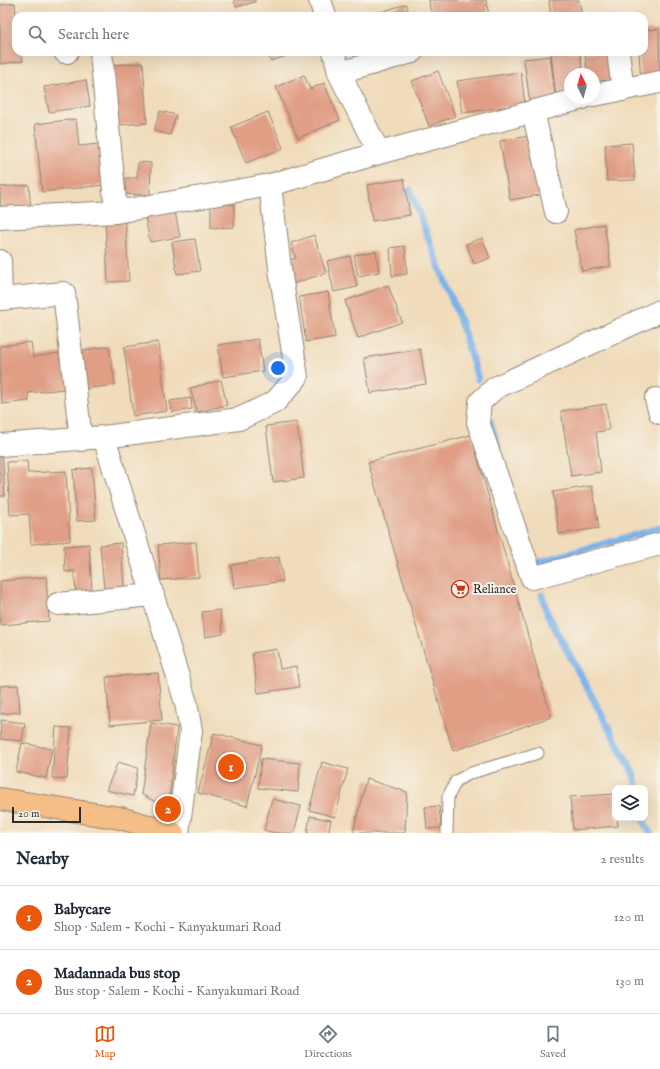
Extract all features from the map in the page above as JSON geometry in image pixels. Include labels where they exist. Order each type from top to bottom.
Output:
[{"type":"main road","points":[[0,799],[120,818],[166,832]]},
{"type":"street","points":[[320,0],[323,12]]},
{"type":"street","points":[[101,56],[116,212]]},
{"type":"street","points":[[335,56],[339,73],[379,153]]},
{"type":"street","points":[[339,73],[398,56]]},
{"type":"street","points":[[619,56],[623,90]]},
{"type":"street","points":[[600,94],[660,82]]},
{"type":"street","points":[[0,218],[116,212],[270,185],[379,153],[564,103]]},
{"type":"street","points":[[533,111],[556,212]]},
{"type":"street","points":[[0,445],[81,440],[240,419],[275,402],[297,377],[281,276],[270,185]]},
{"type":"street","points":[[0,261],[1,299],[64,293],[81,440]]},
{"type":"street","points":[[660,311],[495,388],[480,402],[478,422],[532,578],[660,544]]},
{"type":"street","points":[[104,437],[186,703],[191,731],[166,832]]},
{"type":"street","points":[[58,604],[153,595]]},
{"type":"lane","points":[[447,833],[448,797],[456,781],[471,773],[538,752]]},
{"type":"building","points":[[234,0],[255,0],[255,2],[236,7]]},
{"type":"building","points":[[429,0],[486,0],[488,12],[430,12]]},
{"type":"building","points":[[549,0],[579,0],[581,12],[550,12]]},
{"type":"building","points":[[15,3],[16,12],[12,12],[12,56],[22,56],[23,61],[0,64],[0,5]]},
{"type":"building","points":[[406,4],[409,12],[381,12]]},
{"type":"building","points":[[659,29],[660,81],[641,82],[639,56],[648,56],[648,30]]},
{"type":"building","points":[[269,56],[287,56],[270,61]]},
{"type":"building","points":[[550,56],[556,101],[530,104],[524,59]]},
{"type":"building","points":[[551,56],[581,56],[582,68],[564,68],[564,99],[556,100]]},
{"type":"building","points":[[585,56],[613,56],[614,80],[600,81],[600,68],[586,68]]},
{"type":"building","points":[[143,63],[147,123],[117,125],[113,65]]},
{"type":"building","points":[[438,71],[455,116],[429,126],[412,81]]},
{"type":"building","points":[[521,72],[525,104],[462,113],[457,81]]},
{"type":"building","points":[[304,75],[310,89],[324,83],[340,120],[298,138],[276,87]]},
{"type":"building","points":[[86,80],[90,106],[49,112],[44,87]]},
{"type":"building","points":[[160,111],[176,115],[170,135],[154,131]]},
{"type":"building","points":[[268,112],[283,148],[246,163],[231,127]]},
{"type":"building","points":[[76,119],[79,146],[99,144],[104,185],[42,192],[35,124]]},
{"type":"building","points":[[535,135],[545,194],[510,200],[500,141]]},
{"type":"building","points":[[632,143],[635,180],[607,181],[605,145]]},
{"type":"building","points":[[138,162],[151,163],[150,195],[119,194],[120,178],[137,178]]},
{"type":"building","points":[[404,179],[410,215],[372,221],[367,185]]},
{"type":"building","points":[[29,185],[31,213],[1,216],[0,187]]},
{"type":"building","points":[[234,204],[234,227],[211,228],[211,205]]},
{"type":"building","points":[[175,212],[180,237],[150,242],[145,217]]},
{"type":"building","points":[[125,216],[129,281],[108,282],[105,218]]},
{"type":"building","points":[[604,224],[611,266],[582,271],[574,230]]},
{"type":"building","points":[[314,235],[326,273],[292,284],[285,262],[296,258],[291,243]]},
{"type":"building","points":[[482,238],[490,258],[474,264],[466,244]]},
{"type":"building","points":[[195,239],[200,271],[177,274],[172,242]]},
{"type":"building","points":[[405,246],[407,274],[392,276],[390,248]]},
{"type":"building","points":[[376,251],[379,272],[358,276],[354,255]]},
{"type":"building","points":[[350,256],[357,287],[334,292],[327,261]]},
{"type":"building","points":[[388,285],[402,322],[358,338],[345,301]]},
{"type":"building","points":[[328,292],[335,337],[306,342],[299,297]]},
{"type":"building","points":[[258,339],[263,371],[223,377],[218,345]]},
{"type":"building","points":[[31,342],[33,357],[67,352],[72,388],[28,393],[29,401],[2,404],[0,387],[0,346]]},
{"type":"building","points":[[158,342],[167,411],[133,416],[124,347]]},
{"type":"building","points":[[109,346],[115,385],[83,389],[78,351]]},
{"type":"building","points":[[420,349],[426,384],[370,393],[364,358]]},
{"type":"building","points":[[221,380],[227,405],[197,412],[190,388]]},
{"type":"building","points":[[191,398],[192,409],[172,412],[170,401]]},
{"type":"building","points":[[606,404],[609,430],[596,432],[601,472],[571,476],[561,411]]},
{"type":"building","points":[[297,422],[304,478],[273,482],[266,426]]},
{"type":"building","name":"Reliance","points":[[471,435],[551,717],[453,751],[368,462]]},
{"type":"building","points":[[0,449],[2,449],[5,496],[0,496]]},
{"type":"building","points":[[27,461],[28,473],[66,471],[70,541],[31,544],[29,514],[10,515],[7,462]]},
{"type":"building","points":[[92,468],[96,520],[77,521],[73,470]]},
{"type":"building","points":[[592,486],[599,528],[559,534],[553,492]]},
{"type":"building","points":[[196,542],[199,577],[161,580],[158,545]]},
{"type":"building","points":[[121,543],[124,587],[104,589],[100,545]]},
{"type":"building","points":[[89,544],[92,591],[76,592],[74,571],[65,572],[64,546]]},
{"type":"building","points":[[279,557],[283,581],[234,588],[231,565]]},
{"type":"building","points":[[46,577],[49,621],[0,625],[0,581]]},
{"type":"building","points":[[220,610],[223,634],[205,637],[202,612]]},
{"type":"building","points":[[277,649],[280,669],[296,666],[299,687],[258,693],[252,653]]},
{"type":"building","points":[[158,673],[162,720],[110,725],[106,677]]},
{"type":"building","points":[[18,685],[20,712],[0,714],[0,686]]},
{"type":"building","points":[[1,720],[25,723],[22,741],[0,739]]},
{"type":"building","points":[[151,723],[177,727],[168,809],[141,794]]},
{"type":"building","points":[[56,727],[71,728],[67,779],[52,778]]},
{"type":"building","points":[[214,733],[262,745],[247,806],[198,793]]},
{"type":"building","points":[[22,743],[52,749],[46,778],[16,772]]},
{"type":"building","points":[[261,759],[300,763],[298,792],[258,788]]},
{"type":"building","points":[[118,762],[138,768],[133,796],[106,790]]},
{"type":"building","points":[[322,762],[348,769],[335,817],[309,810]]},
{"type":"building","points":[[366,779],[407,792],[405,833],[353,833]]},
{"type":"building","points":[[612,794],[612,821],[617,821],[618,826],[573,830],[570,797]]},
{"type":"building","points":[[272,799],[301,806],[294,833],[275,833],[264,830]]},
{"type":"building","points":[[439,806],[441,828],[427,829],[425,807]]},
{"type":"building","points":[[310,816],[331,820],[328,833],[307,833]]},
{"type":"waterway","points":[[410,190],[462,326],[478,379]]},
{"type":"waterway","points":[[489,418],[498,447]]},
{"type":"waterway","points":[[532,564],[660,528]]},
{"type":"waterway","points":[[542,595],[547,613],[634,775],[636,785]]},
{"type":"waterway","points":[[644,821],[650,833]]},
{"type":"place","name":"Reliance","points":[[460,589]]},
{"type":"place","name":"Babycare","points":[[231,767]]},
{"type":"place","name":"Madannada bus stop","points":[[168,809]]}]
